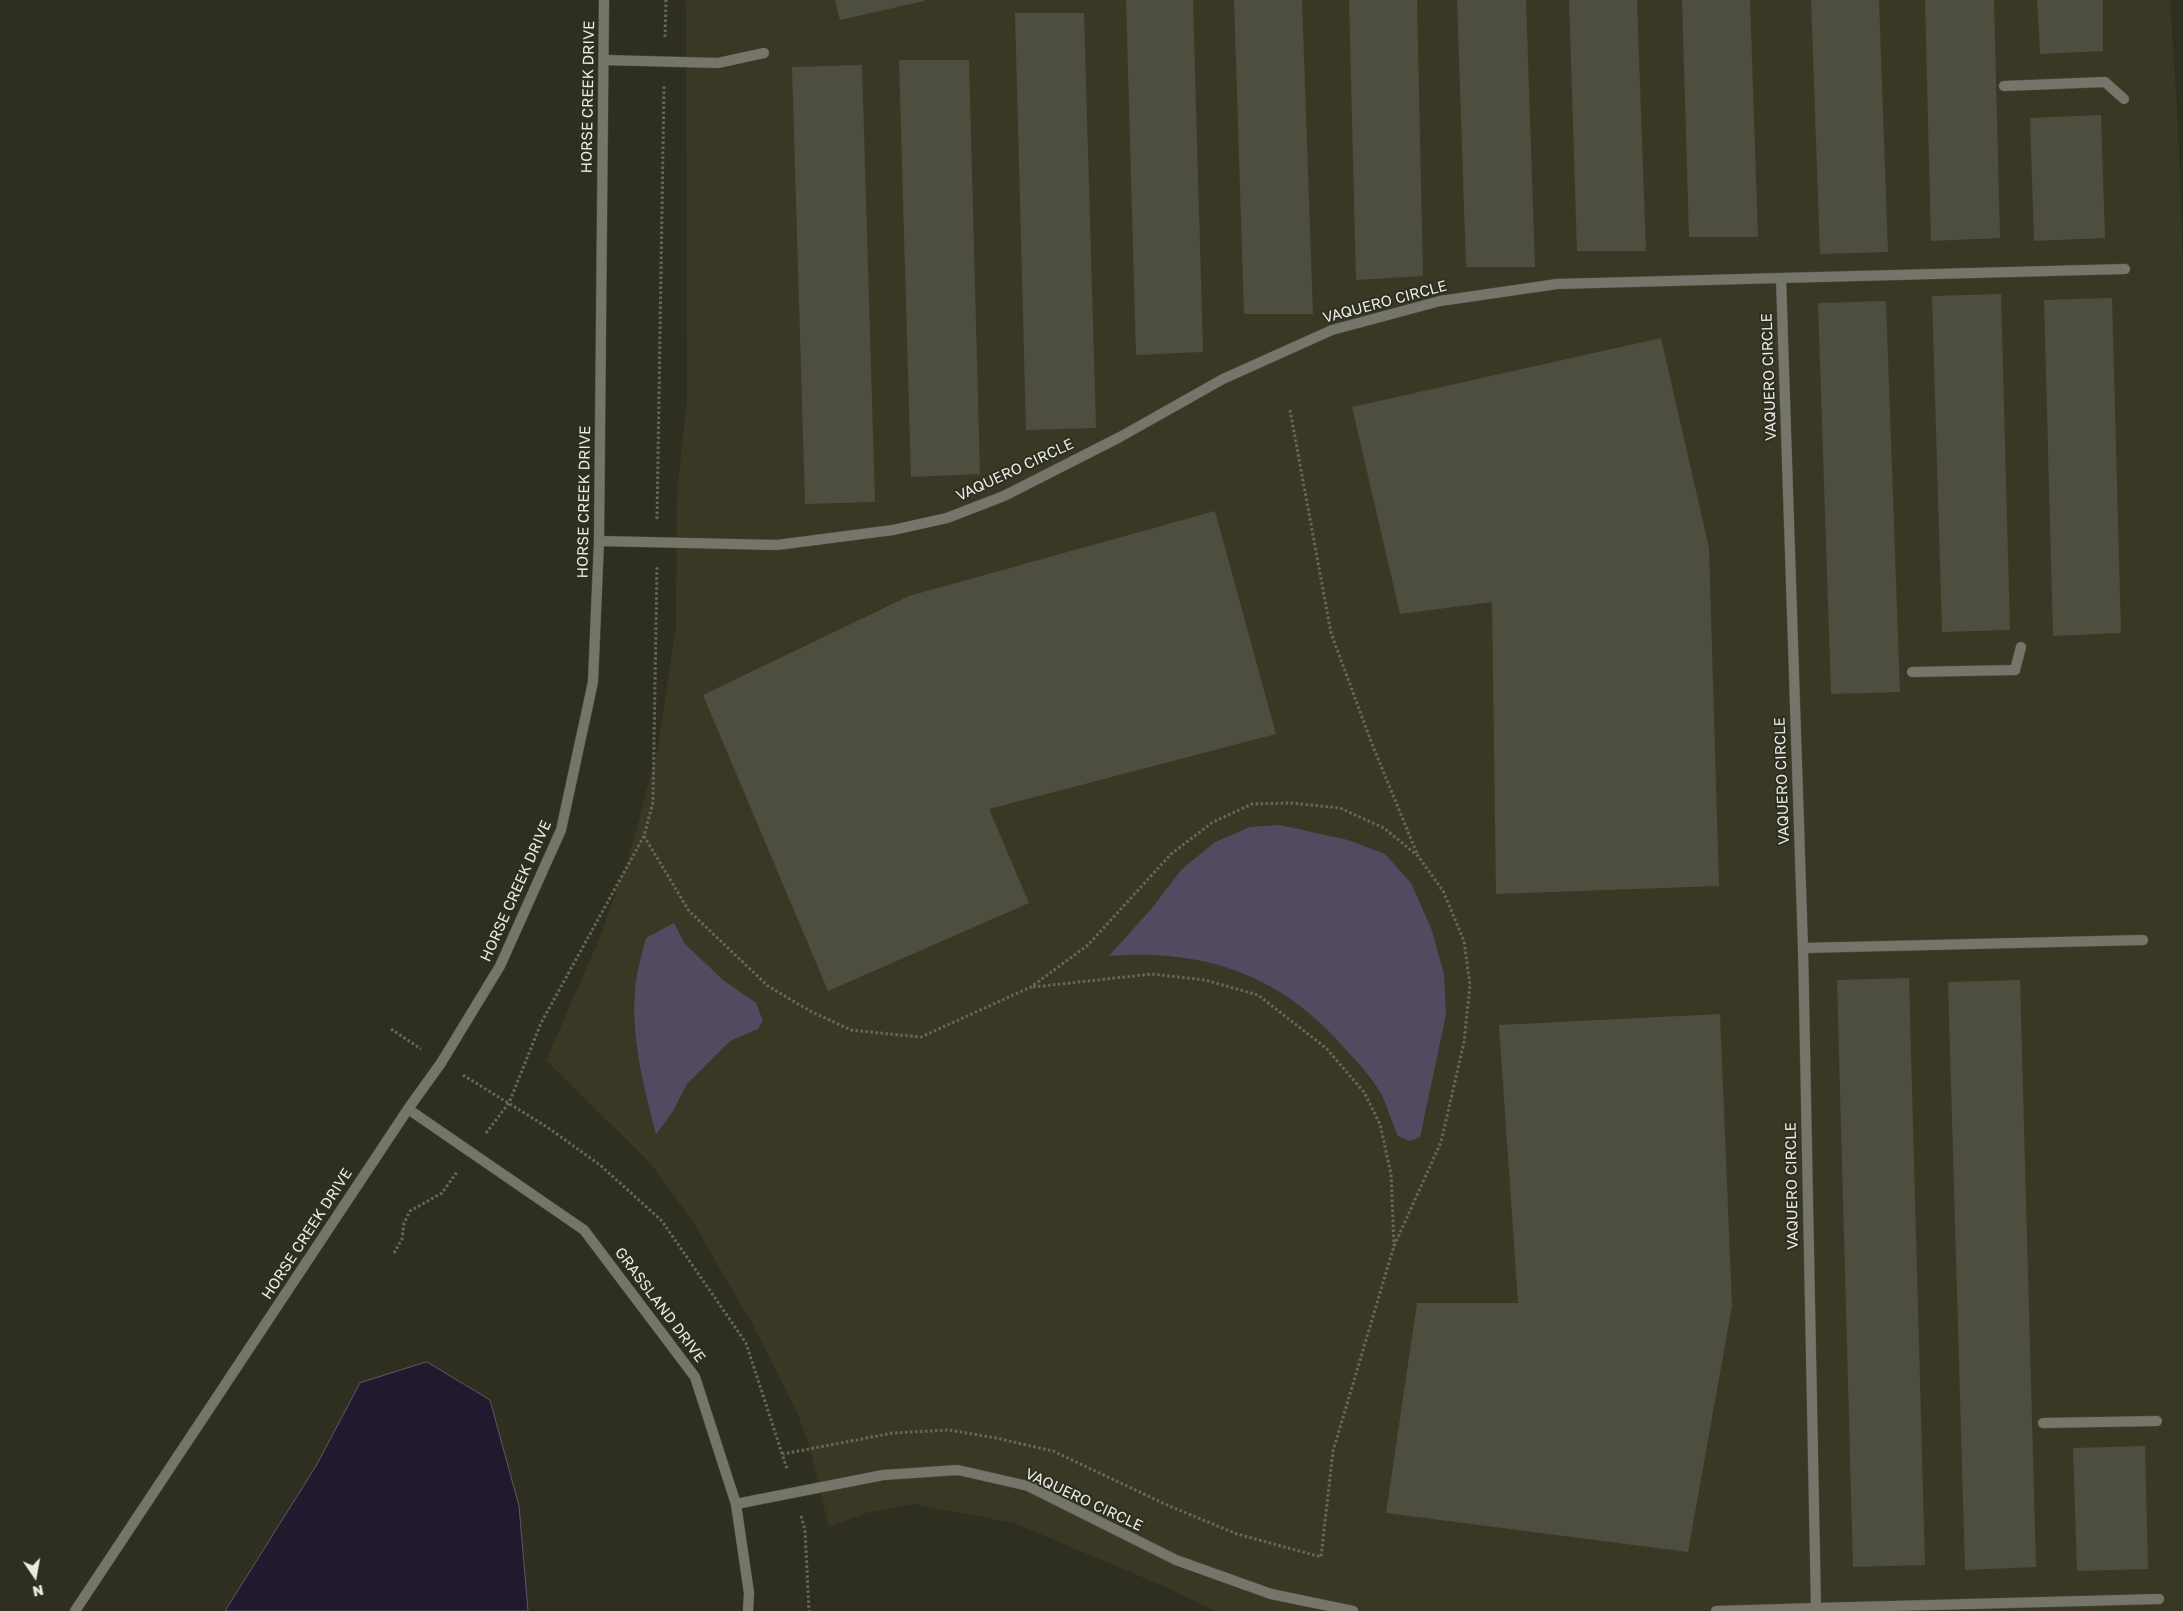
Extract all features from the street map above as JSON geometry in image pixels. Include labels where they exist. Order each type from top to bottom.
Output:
[{"type":"street","name":"HORSE CREEK DRIVE","points":[[75,1611],[408,1109],[441,1063],[500,966],[561,830],[593,682],[600,541],[604,0]]},
{"type":"street","points":[[604,60],[718,63],[764,53]]},
{"type":"street","points":[[2004,86],[2105,82],[2124,99]]},
{"type":"street","points":[[1782,278],[2125,269]]},
{"type":"street","name":"VAQUERO CIRCLE","points":[[600,541],[777,545],[911,526],[947,518],[1004,496],[1127,433],[1223,379],[1332,330],[1440,300],[1557,284],[1782,278],[1803,948],[1816,1608]]},
{"type":"street","points":[[1912,672],[2015,670],[2021,647]]},
{"type":"street","points":[[1803,948],[2143,940]]},
{"type":"street","name":"GRASSLAND DRIVE","points":[[408,1109],[584,1230],[695,1377],[736,1504],[749,1593],[748,1611]]},
{"type":"street","points":[[2043,1423],[2157,1420]]},
{"type":"street","name":"VAQUERO CIRCLE","points":[[736,1504],[882,1475],[958,1470],[1028,1486],[1176,1560],[1271,1594],[1353,1611]]},
{"type":"street","points":[[1716,1611],[2159,1598]]},
{"type":"path","points":[[1290,410],[1331,633],[1372,744],[1418,856]]},
{"type":"path","points":[[644,836],[689,911],[768,986],[810,1011],[851,1030],[920,1037],[1031,987],[1088,945],[1170,854],[1213,822],[1252,804],[1290,803],[1340,808],[1384,828],[1418,856],[1444,891],[1464,942],[1470,985],[1464,1042],[1441,1142],[1394,1246],[1333,1451],[1321,1557],[1237,1534],[1166,1505],[1053,1451],[996,1438],[949,1430],[893,1434],[783,1454]]},
{"type":"path","points":[[1031,987],[1152,974],[1205,980],[1258,994],[1326,1048],[1364,1092],[1380,1124],[1391,1174],[1394,1246]]},
{"type":"path","points":[[391,1029],[441,1063],[548,1127],[600,1165],[662,1221],[746,1343],[783,1454],[805,1530],[809,1611]]},
{"type":"shaded area","points":[[686,0],[2170,0],[2178,124],[2183,271],[2183,1611],[1216,1611],[1163,1586],[1014,1523],[913,1504],[866,1513],[829,1527],[807,1438],[796,1410],[754,1327],[691,1219],[650,1163],[546,1060],[598,942],[629,857],[658,748],[676,625],[677,493],[687,398]]},
{"type":"shaded area","points":[[1280,825],[1348,840],[1385,854],[1411,883],[1431,928],[1444,974],[1446,1015],[1420,1137],[1410,1141],[1398,1136],[1381,1094],[1362,1067],[1324,1026],[1298,1004],[1271,987],[1242,973],[1211,963],[1179,957],[1145,955],[1109,956],[1152,908],[1181,870],[1215,842],[1250,827]]},
{"type":"shaded area","points":[[674,923],[685,944],[723,980],[756,1003],[763,1021],[758,1029],[730,1041],[687,1084],[672,1113],[656,1134],[638,1055],[634,1015],[635,995],[638,970],[646,938]]},
{"type":"shaded area","points":[[427,1362],[490,1400],[519,1506],[528,1611],[225,1611],[316,1466],[360,1383]]},
{"type":"building","points":[[835,0],[924,0],[924,1],[840,20]]},
{"type":"building","points":[[1126,0],[1193,0],[1203,352],[1136,355]]},
{"type":"building","points":[[1234,0],[1302,0],[1313,314],[1244,314]]},
{"type":"building","points":[[1349,0],[1417,0],[1423,276],[1356,280]]},
{"type":"building","points":[[1457,0],[1526,0],[1535,267],[1466,267]]},
{"type":"building","points":[[1569,0],[1637,0],[1646,251],[1577,251]]},
{"type":"building","points":[[1682,0],[1750,0],[1758,237],[1689,237]]},
{"type":"building","points":[[1811,0],[1879,0],[1888,252],[1820,254]]},
{"type":"building","points":[[1925,0],[1994,0],[2000,238],[1931,241]]},
{"type":"building","points":[[2037,0],[2103,0],[2103,51],[2040,54]]},
{"type":"building","points":[[1015,13],[1084,13],[1096,428],[1026,430]]},
{"type":"building","points":[[899,60],[969,60],[980,474],[911,477]]},
{"type":"building","points":[[862,65],[875,502],[805,504],[792,67]]},
{"type":"building","points":[[2101,115],[2105,238],[2034,241],[2030,118]]},
{"type":"building","points":[[2001,294],[2010,630],[1942,632],[1932,296]]},
{"type":"building","points":[[2112,298],[2121,633],[2053,636],[2044,300]]},
{"type":"building","points":[[1886,301],[1900,692],[1831,694],[1818,303]]},
{"type":"building","points":[[1661,338],[1709,548],[1719,886],[1496,894],[1492,602],[1400,614],[1352,407]]},
{"type":"building","points":[[1215,511],[1276,734],[989,809],[1029,903],[828,991],[703,695],[909,596]]},
{"type":"building","points":[[1909,978],[1925,1565],[1853,1567],[1837,980]]},
{"type":"building","points":[[2020,980],[2036,1567],[1965,1570],[1948,982]]},
{"type":"building","points":[[1720,1014],[1732,1306],[1688,1552],[1386,1513],[1417,1303],[1518,1303],[1499,1025]]},
{"type":"building","points":[[2145,1446],[2148,1569],[2077,1571],[2073,1448]]}]
